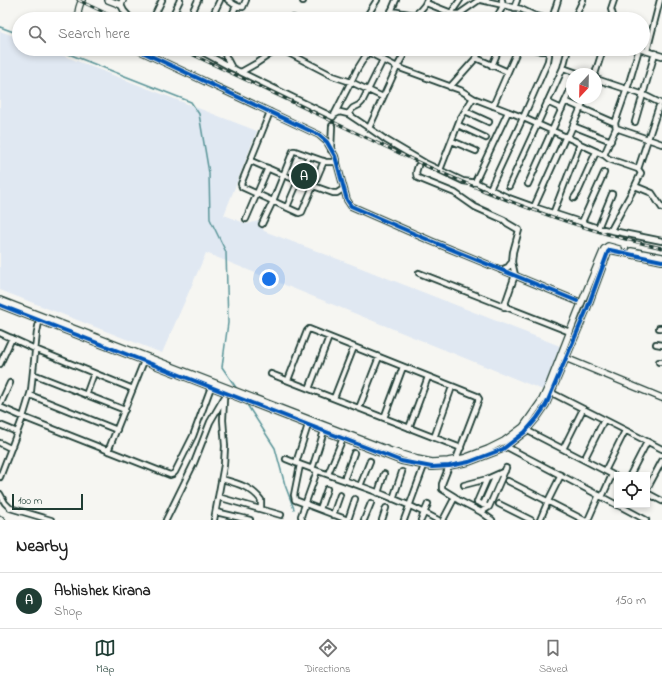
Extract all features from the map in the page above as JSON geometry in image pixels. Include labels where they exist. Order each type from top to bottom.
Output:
[{"type":"street","points":[[79,12],[82,0]]},
{"type":"street","points":[[108,0],[122,3]]},
{"type":"street","points":[[156,12],[162,0]]},
{"type":"street","points":[[174,12],[180,0]]},
{"type":"street","points":[[193,12],[198,0]]},
{"type":"street","points":[[214,12],[220,0]]},
{"type":"street","points":[[228,0],[241,8],[246,0]]},
{"type":"street","points":[[370,12],[377,0]]},
{"type":"street","points":[[391,12],[396,0]]},
{"type":"street","points":[[452,12],[460,0]]},
{"type":"street","points":[[462,12],[480,0],[521,9],[525,12]]},
{"type":"street","points":[[500,12],[503,6],[502,0]]},
{"type":"street","points":[[514,8],[517,0]]},
{"type":"street","points":[[554,12],[558,0]]},
{"type":"street","points":[[577,12],[583,0]]},
{"type":"street","points":[[612,12],[611,9],[614,0]]},
{"type":"street","points":[[650,39],[660,0]]},
{"type":"street","points":[[418,12],[426,2],[449,12]]},
{"type":"street","points":[[233,12],[236,6]]},
{"type":"street","points":[[650,52],[662,56]]},
{"type":"street","points":[[635,122],[655,53]]},
{"type":"street","points":[[151,56],[319,135],[327,142],[335,156],[347,200],[351,206],[588,307]]},
{"type":"street","points":[[209,56],[333,117],[340,112],[348,114],[420,163],[433,167],[463,181],[475,182],[534,208],[598,228],[662,241]]},
{"type":"street","points":[[226,56],[232,68]]},
{"type":"street","points":[[241,72],[268,56]]},
{"type":"street","points":[[293,56],[333,76],[351,82],[383,97]]},
{"type":"street","points":[[334,115],[366,56]]},
{"type":"street","points":[[376,56],[397,68],[460,90],[473,98],[567,137],[604,155],[609,159],[638,169],[641,173],[611,230]]},
{"type":"street","points":[[369,128],[403,56]]},
{"type":"street","points":[[492,66],[496,56]]},
{"type":"street","points":[[493,106],[515,56]]},
{"type":"street","points":[[490,189],[523,118],[549,56]]},
{"type":"street","points":[[509,186],[563,68],[566,56]]},
{"type":"street","points":[[597,68],[601,56]]},
{"type":"street","points":[[604,155],[616,126],[637,56]]},
{"type":"street","points":[[450,87],[476,58],[508,72]]},
{"type":"street","points":[[348,114],[352,109],[361,104],[383,60]]},
{"type":"street","points":[[602,81],[661,101],[638,169]]},
{"type":"street","points":[[440,170],[458,125],[473,98]]},
{"type":"street","points":[[528,184],[566,101]]},
{"type":"street","points":[[547,102],[562,109]]},
{"type":"street","points":[[572,104],[616,126],[648,140],[662,144]]},
{"type":"street","points":[[534,208],[582,104]]},
{"type":"street","points":[[465,111],[489,122]]},
{"type":"street","points":[[270,112],[241,186],[242,187],[299,213],[302,212],[324,161]]},
{"type":"street","points":[[475,182],[508,112]]},
{"type":"street","points":[[458,125],[486,138]]},
{"type":"street","points":[[332,126],[332,150]]},
{"type":"street","points":[[573,126],[610,141]]},
{"type":"street","points":[[452,141],[476,151]]},
{"type":"street","points":[[553,214],[580,144]]},
{"type":"street","points":[[262,224],[293,151],[330,163],[337,162]]},
{"type":"street","points":[[574,198],[596,152]]},
{"type":"street","points":[[288,207],[309,156]]},
{"type":"street","points":[[251,161],[283,175],[336,194],[344,189]]},
{"type":"street","points":[[420,163],[416,172],[416,176],[418,178],[455,193],[475,207],[504,220],[519,230],[512,262],[515,275],[504,307]]},
{"type":"street","points":[[246,219],[268,168]]},
{"type":"street","points":[[582,222],[604,173]]},
{"type":"street","points":[[635,186],[652,193],[662,208]]},
{"type":"street","points":[[598,228],[612,194]]},
{"type":"street","points":[[453,464],[464,458],[488,450],[504,441],[531,420],[546,405],[552,394],[580,303],[604,248],[662,256]]},
{"type":"street","points":[[608,249],[662,261]]},
{"type":"street","points":[[248,399],[324,431],[401,460],[424,466],[432,467],[469,462],[497,452],[507,447],[526,430],[588,307],[608,249]]},
{"type":"street","points":[[501,270],[508,267],[512,262]]},
{"type":"street","points":[[419,273],[570,332]]},
{"type":"street","points":[[0,300],[144,361],[211,387],[391,451],[417,459],[432,462],[448,461],[453,464]]},
{"type":"street","points":[[0,305],[40,318],[227,392]]},
{"type":"street","points":[[0,476],[2,461],[17,432],[30,395],[40,318]]},
{"type":"street","points":[[288,380],[307,330],[311,330],[476,396],[479,399],[461,448],[442,484],[442,489],[492,520]]},
{"type":"street","points":[[0,333],[36,350],[133,389]]},
{"type":"street","points":[[310,389],[329,337]]},
{"type":"street","points":[[0,364],[12,338]]},
{"type":"street","points":[[656,344],[662,346]]},
{"type":"street","points":[[334,398],[354,347]]},
{"type":"street","points":[[359,408],[378,357]]},
{"type":"street","points":[[563,357],[662,398]]},
{"type":"street","points":[[108,450],[144,361]]},
{"type":"street","points":[[384,418],[403,367]]},
{"type":"street","points":[[86,395],[94,373]]},
{"type":"street","points":[[33,374],[125,410]]},
{"type":"street","points":[[271,374],[461,448]]},
{"type":"street","points":[[409,428],[428,377]]},
{"type":"street","points":[[10,383],[0,406],[23,417],[170,475],[175,472],[193,436],[211,387]]},
{"type":"street","points":[[434,438],[452,387]]},
{"type":"street","points":[[214,520],[222,478],[225,446],[223,420],[227,392]]},
{"type":"street","points":[[166,520],[194,462],[212,417],[227,392]]},
{"type":"street","points":[[552,394],[662,449]]},
{"type":"street","points":[[30,395],[117,430]]},
{"type":"street","points":[[563,449],[582,409]]},
{"type":"street","points":[[584,460],[604,420]]},
{"type":"street","points":[[0,424],[17,432]]},
{"type":"street","points":[[308,424],[298,464],[294,495],[295,500],[348,520],[355,499]]},
{"type":"street","points":[[526,430],[614,476]]},
{"type":"street","points":[[303,520],[302,516],[324,431]]},
{"type":"street","points":[[605,472],[625,431]]},
{"type":"street","points":[[328,474],[343,438]]},
{"type":"street","points":[[632,472],[647,442]]},
{"type":"street","points":[[0,443],[10,448]]},
{"type":"street","points":[[507,447],[614,503]]},
{"type":"street","points":[[344,480],[354,453]]},
{"type":"street","points":[[286,459],[409,505],[438,520]]},
{"type":"street","points":[[360,486],[370,461]]},
{"type":"street","points":[[650,483],[662,461]]},
{"type":"street","points":[[404,520],[424,466]]},
{"type":"street","points":[[464,484],[496,476],[506,470],[489,507],[481,512]]},
{"type":"street","points":[[392,499],[402,472]]},
{"type":"street","points":[[378,493],[384,474]]},
{"type":"street","points":[[483,505],[496,476]]},
{"type":"street","points":[[540,520],[561,476]]},
{"type":"street","points":[[588,520],[601,496],[614,477]]},
{"type":"street","points":[[222,478],[242,485],[253,492],[261,500],[261,510]]},
{"type":"street","points":[[487,479],[477,502],[489,507]]},
{"type":"street","points":[[508,481],[584,520]]},
{"type":"street","points":[[320,509],[327,489]]},
{"type":"street","points":[[0,494],[10,508],[51,520]]},
{"type":"street","points":[[334,514],[340,495]]},
{"type":"street","points":[[650,495],[662,501]]},
{"type":"street","points":[[218,497],[281,515]]},
{"type":"street","points":[[443,520],[455,498]]},
{"type":"street","points":[[364,520],[371,502]]},
{"type":"street","points":[[421,520],[428,504]]},
{"type":"street","points":[[499,504],[531,520]]},
{"type":"street","points":[[382,520],[386,508]]},
{"type":"street","points":[[623,508],[646,520]]},
{"type":"street","points":[[216,512],[250,520]]},
{"type":"shaded area","points":[[0,31],[12,35],[12,56],[64,56],[257,131],[224,215],[247,224],[259,221],[264,231],[560,346],[543,390],[206,253],[162,353],[0,290]]},
{"type":"waterway","points":[[0,27],[12,31]]},
{"type":"waterway","points":[[74,56],[191,102],[199,114],[209,173],[210,219],[226,252],[228,323],[222,367],[237,389]]},
{"type":"waterway","points":[[246,403],[275,448],[285,485],[294,509]]},
{"type":"tunnel","points":[[332,126],[333,117]]},
{"type":"railway","points":[[78,0],[103,12]]},
{"type":"railway","points":[[196,56],[401,154],[486,192],[573,224],[662,248]]},
{"type":"cycle path","points":[[151,56],[319,135],[327,142],[335,156],[347,200],[351,206],[431,241],[577,301]]},
{"type":"cycle path","points":[[0,305],[401,461],[432,467],[449,466],[469,462],[503,449],[525,432],[537,418],[546,405],[587,309],[610,250],[662,261]]},
{"type":"place","name":"Abhishek Kirana","points":[[304,176]]}]
